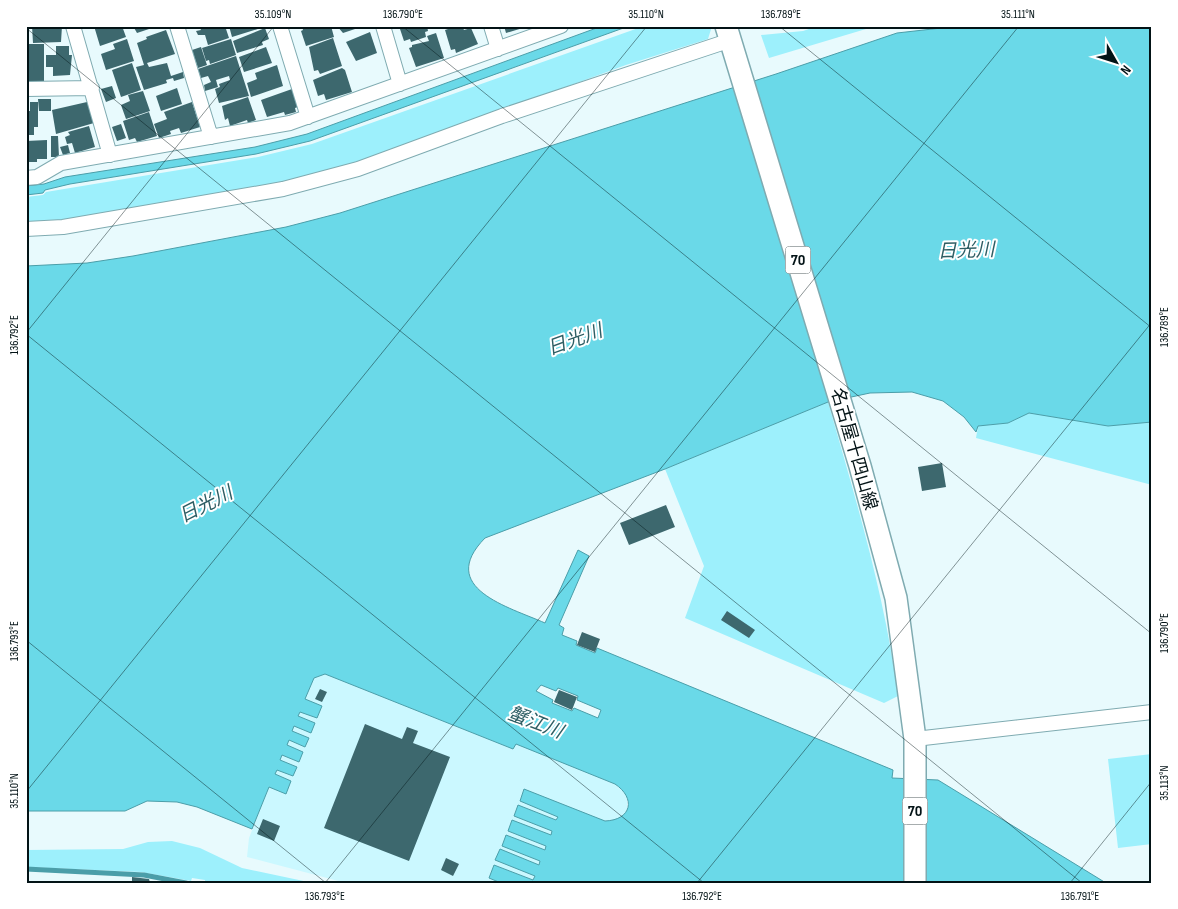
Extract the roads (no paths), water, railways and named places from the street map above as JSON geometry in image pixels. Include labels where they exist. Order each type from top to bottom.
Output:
[{"type":"main road","name":"名古屋十四山線","points":[[731,40],[860,466],[896,598],[915,739],[915,883]]},
{"type":"street","points":[[73,26],[110,155]]},
{"type":"street","points":[[177,26],[211,137]]},
{"type":"street","points":[[280,26],[308,117]]},
{"type":"street","points":[[383,26],[400,84]]},
{"type":"street","points":[[491,26],[498,49]]},
{"type":"street","points":[[26,178],[37,177],[61,163],[290,124],[561,26]]},
{"type":"street","points":[[26,229],[63,227],[282,190],[358,169],[502,116],[731,40]]},
{"type":"street","points":[[26,89],[92,88]]},
{"type":"street","points":[[915,739],[1152,712]]},
{"type":"water","points":[[602,26],[629,26],[310,141],[256,154],[70,184],[45,190],[43,193],[26,195],[26,186],[44,184],[65,177],[255,147],[307,134]]},
{"type":"water","points":[[959,26],[1152,26],[1152,422],[1108,426],[1029,413],[1008,423],[978,426],[976,432],[964,417],[943,401],[912,392],[870,393],[828,402],[665,469],[485,538],[472,555],[469,570],[473,583],[483,593],[497,602],[545,623],[578,550],[589,556],[559,625],[564,628],[562,635],[577,641],[576,645],[595,653],[597,648],[893,770],[892,778],[938,780],[1106,883],[501,883],[489,878],[494,865],[533,880],[535,876],[495,860],[500,849],[539,865],[540,861],[502,846],[506,835],[545,850],[546,846],[508,831],[512,820],[551,835],[552,831],[514,816],[518,805],[556,820],[558,817],[520,801],[524,789],[605,821],[614,820],[626,813],[628,802],[622,790],[615,784],[516,744],[513,749],[325,674],[314,678],[305,699],[322,706],[317,718],[300,712],[298,716],[315,723],[311,733],[294,726],[292,731],[309,738],[305,747],[289,740],[287,745],[303,752],[299,762],[282,755],[280,760],[297,767],[293,776],[277,770],[275,774],[291,781],[286,794],[269,787],[252,829],[197,807],[177,802],[147,801],[125,811],[26,811],[26,266],[87,263],[133,256],[286,227],[340,213],[776,74],[897,33]],"holes":[[[541,685],[556,691],[558,688],[578,696],[577,700],[601,710],[598,718],[574,708],[572,711],[552,703],[553,700],[536,691]]]},
{"type":"waterway","points":[[26,869],[144,875],[186,883]]},
{"type":"water label","name":"日光川","points":[[966,251]]},
{"type":"water label","name":"日光川","points":[[575,340]]},
{"type":"water label","name":"日光川","points":[[206,505]]},
{"type":"water label","name":"蟹江川","points":[[535,723]]}]
